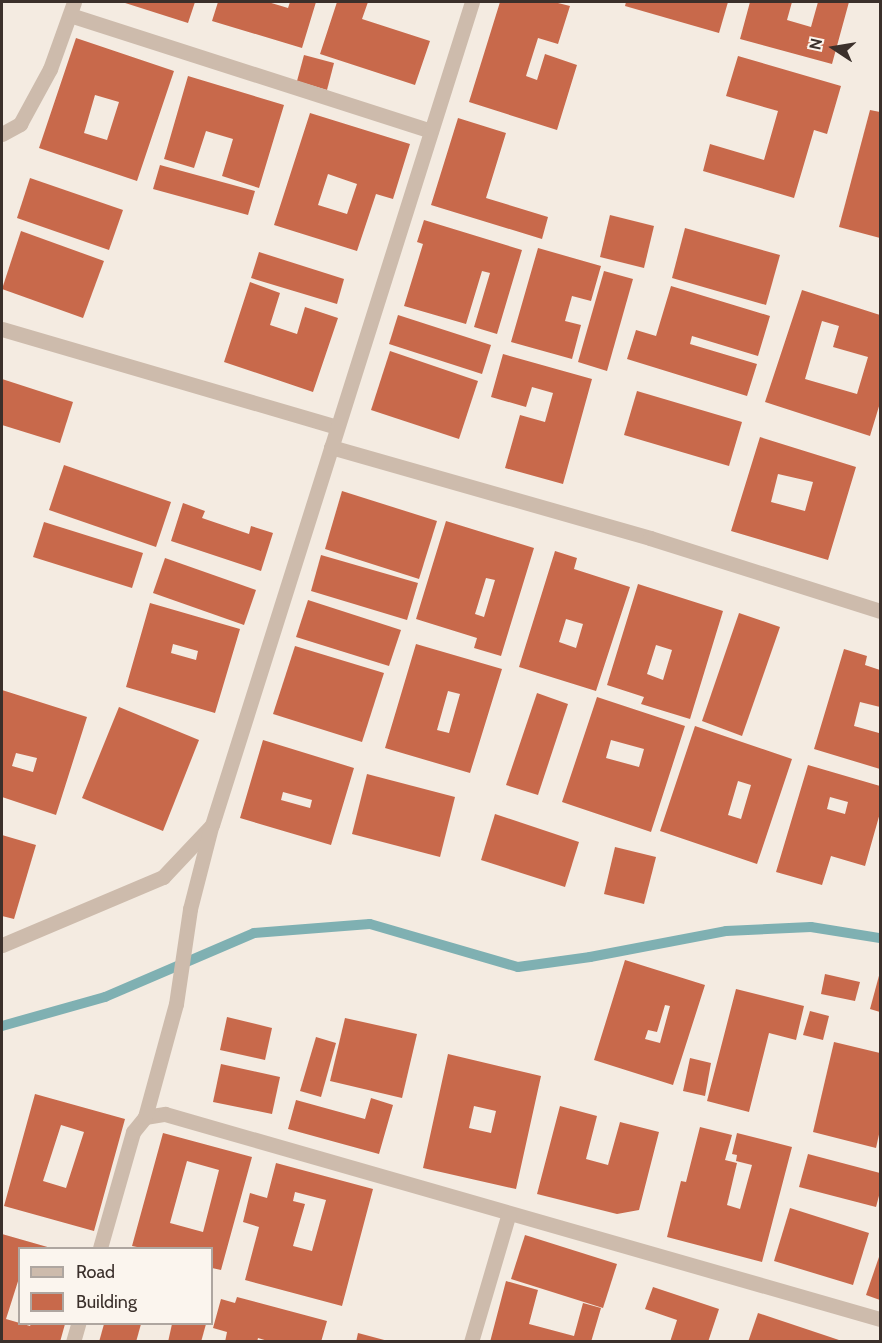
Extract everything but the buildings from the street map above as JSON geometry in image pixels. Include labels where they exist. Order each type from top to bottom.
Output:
[{"type":"street","points":[[100,1247],[133,1132],[145,1117],[176,1004],[190,909],[212,825],[472,2]]},
{"type":"street","points":[[2,134],[20,124],[50,69],[72,8],[431,131]]},
{"type":"street","points":[[2,329],[337,427]]},
{"type":"street","points":[[331,447],[650,538],[880,610]]},
{"type":"street","points":[[2,945],[163,877],[212,825]]},
{"type":"street","points":[[145,1117],[165,1114],[880,1319]]},
{"type":"street","points":[[471,1341],[509,1213]]},
{"type":"street","points":[[73,1341],[77,1325]]},
{"type":"waterway","points":[[2,1026],[105,997],[254,933],[370,924],[518,967],[590,957],[726,931],[811,927],[880,938]]}]
